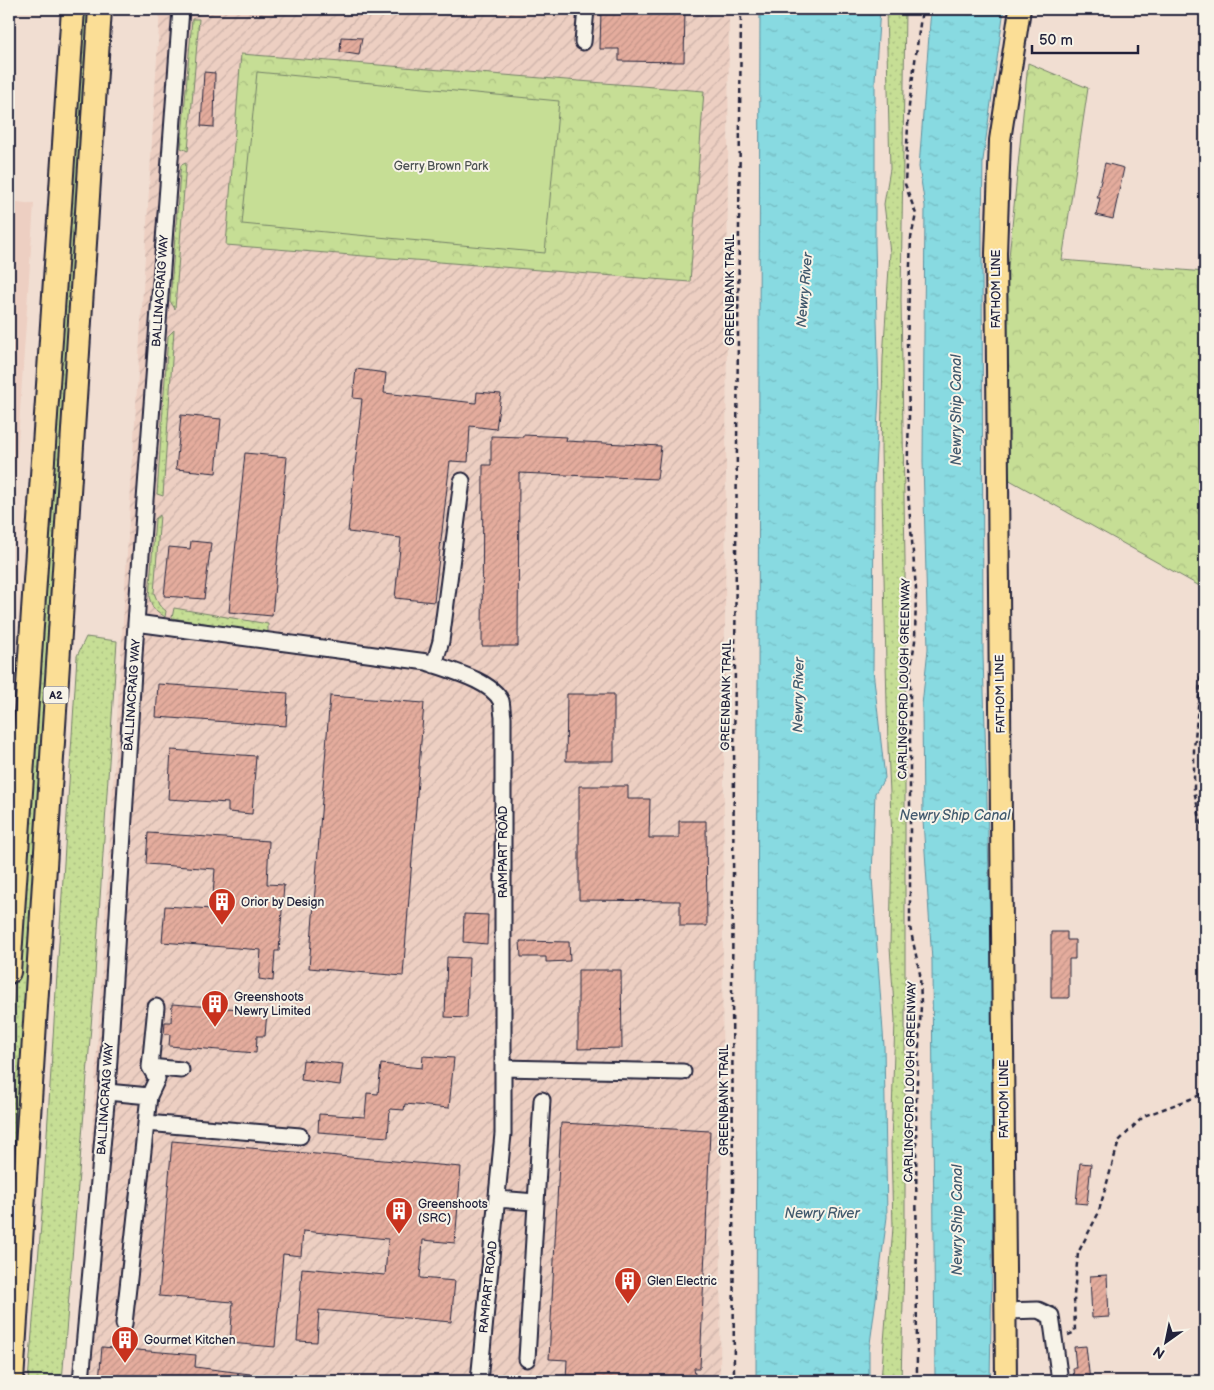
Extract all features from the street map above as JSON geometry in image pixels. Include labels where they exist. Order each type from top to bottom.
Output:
[{"type":"highway","name":"A2","points":[[9,972],[73,9]]},
{"type":"highway","name":"A2","points":[[12,1381],[100,9]]},
{"type":"main road","name":"FATHOM LINE","points":[[1006,1381],[996,253],[1000,140],[1020,9]]},
{"type":"street","name":"BALLINACRAIG WAY","points":[[81,1381],[107,1092],[136,623],[180,9]]},
{"type":"street","points":[[584,42],[586,9]]},
{"type":"street","points":[[434,664],[441,641],[462,481]]},
{"type":"street","name":"RAMPART ROAD","points":[[136,623],[434,664],[470,677],[490,689],[500,700],[502,708],[504,1134],[479,1381]]},
{"type":"street","points":[[124,1324],[149,1096],[157,1079],[150,1067],[156,1007]]},
{"type":"street","points":[[150,1067],[181,1070]]},
{"type":"street","points":[[503,1068],[683,1072]]},
{"type":"street","points":[[107,1092],[149,1096]]},
{"type":"street","points":[[527,1359],[542,1100]]},
{"type":"street","points":[[146,1123],[300,1136]]},
{"type":"street","points":[[496,1199],[535,1202]]},
{"type":"street","points":[[1006,1311],[1038,1310],[1047,1313],[1052,1319],[1060,1381]]},
{"type":"path","name":"GREENBANK TRAIL","points":[[734,1381],[732,976],[741,9]]},
{"type":"path","name":"CARLINGFORD LOUGH GREENWAY","points":[[916,1381],[916,1102],[921,1036],[921,1005],[920,974],[910,927],[910,688],[911,666],[916,641],[916,589],[907,481],[909,417],[907,344],[911,238],[916,214],[905,184],[908,106],[922,9]]},
{"type":"path","points":[[1205,558],[1201,574],[1205,588]]},
{"type":"path","points":[[1205,632],[1194,749],[1194,790],[1202,828],[1205,831]]},
{"type":"path","points":[[1054,1340],[1075,1332],[1074,1295],[1078,1253],[1098,1214],[1119,1141],[1144,1116],[1196,1097],[1205,1090]]},
{"type":"shaded area","points":[[160,9],[729,9],[720,1381],[77,1381]]},
{"type":"shaded area","points":[[9,201],[34,204],[15,485],[9,484]]},
{"type":"green space","points":[[81,9],[94,9],[9,1275],[9,1074]]},
{"type":"green space","points":[[886,9],[905,9],[901,300],[905,562],[905,1223],[901,1381],[881,1381],[893,1227],[891,1145],[895,1020],[890,947],[892,839],[881,449],[883,358],[890,253],[884,204],[890,169]]},
{"type":"green space","points":[[192,19],[199,19],[188,151],[181,148]]},
{"type":"green space","name":"Gerry Brown Park","points":[[241,54],[704,91],[690,282],[226,245]]},
{"type":"green space","points":[[1028,63],[1088,88],[1062,260],[1205,272],[1205,589],[1006,478],[1006,288]]},
{"type":"green space","points":[[257,72],[559,101],[545,253],[242,224]]},
{"type":"green space","points":[[186,163],[175,309],[170,301],[180,173],[181,165]]},
{"type":"green space","points":[[174,330],[163,496],[157,494],[168,336]]},
{"type":"green space","points":[[160,515],[154,593],[159,605],[166,611],[165,617],[153,608],[149,597],[155,519]]},
{"type":"green space","points":[[174,608],[268,624],[268,633],[172,618]]},
{"type":"green space","points":[[86,637],[117,641],[94,990],[62,1381],[28,1381],[42,1213],[77,656]]},
{"type":"water","name":"Newry River","points":[[760,9],[880,9],[875,80],[875,244],[879,395],[874,487],[873,670],[885,778],[875,793],[872,877],[884,1046],[887,1217],[869,1351],[869,1381],[756,1381]]},
{"type":"water","name":"Newry Ship Canal","points":[[931,9],[1004,9],[983,160],[982,228],[983,654],[995,1095],[990,1381],[935,1381],[932,961],[923,820],[922,705],[928,649],[923,461],[925,206],[919,167]]},
{"type":"building","points":[[601,9],[685,9],[684,62],[619,61],[619,49],[600,49]]},
{"type":"building","points":[[341,37],[362,38],[359,55],[340,52]]},
{"type":"building","points":[[204,72],[215,73],[214,127],[201,126]]},
{"type":"building","points":[[1105,163],[1124,168],[1113,219],[1096,215],[1100,198],[1097,198]]},
{"type":"building","points":[[356,369],[386,373],[384,393],[476,403],[477,392],[501,394],[496,429],[470,426],[468,462],[450,461],[434,602],[395,598],[401,538],[348,532],[362,399],[353,398]]},
{"type":"building","points":[[181,415],[221,419],[216,473],[176,469]]},
{"type":"building","points":[[523,435],[567,437],[566,441],[661,446],[657,479],[519,473],[518,646],[482,646],[483,465],[491,465],[491,436],[523,437]]},
{"type":"building","points":[[245,453],[287,457],[272,616],[229,612]]},
{"type":"building","points":[[191,541],[211,543],[204,599],[164,596],[169,547],[190,549]]},
{"type":"building","points":[[158,684],[288,693],[286,726],[156,717]]},
{"type":"building","points":[[567,694],[614,694],[614,761],[566,761]]},
{"type":"building","points":[[330,696],[424,703],[403,976],[309,968]]},
{"type":"building","points":[[171,750],[256,756],[252,814],[228,812],[228,803],[168,799]]},
{"type":"building","points":[[579,786],[628,786],[628,799],[650,799],[649,838],[679,838],[679,821],[706,821],[707,926],[680,926],[680,901],[579,900]]},
{"type":"building","name":"Orior by Design","points":[[148,833],[269,841],[267,884],[284,885],[279,951],[275,951],[273,981],[259,979],[261,950],[162,942],[165,906],[212,909],[215,869],[146,864]]},
{"type":"building","points":[[464,914],[488,915],[487,944],[463,942]]},
{"type":"building","points":[[1051,932],[1067,932],[1067,940],[1075,940],[1075,959],[1069,959],[1069,998],[1051,998]]},
{"type":"building","points":[[520,941],[569,942],[570,961],[546,962],[546,957],[521,957]]},
{"type":"building","points":[[447,957],[469,958],[467,1018],[445,1017]]},
{"type":"building","points":[[578,970],[621,970],[622,1048],[578,1049]]},
{"type":"building","name":"Greenshoots Newry Limited","points":[[172,1004],[267,1011],[265,1036],[257,1036],[256,1053],[169,1046],[170,1034],[164,1034],[165,1022],[171,1022]]},
{"type":"building","points":[[423,1056],[454,1058],[449,1108],[405,1104],[404,1110],[390,1109],[388,1137],[318,1132],[319,1114],[365,1117],[367,1093],[378,1094],[381,1064],[422,1068]]},
{"type":"building","points":[[303,1060],[343,1064],[340,1085],[301,1080]]},
{"type":"building","name":"Glen Electric","points":[[561,1123],[710,1131],[700,1368],[694,1368],[696,1381],[566,1381],[567,1360],[549,1359]]},
{"type":"building","name":"Greenshoots (SRC)","points":[[172,1141],[461,1167],[455,1243],[423,1240],[420,1278],[455,1281],[451,1322],[319,1310],[317,1342],[297,1341],[302,1268],[385,1275],[388,1239],[303,1231],[301,1256],[283,1254],[275,1347],[230,1343],[233,1302],[159,1296]]},
{"type":"building","points":[[1080,1163],[1091,1164],[1087,1204],[1076,1203]]},
{"type":"building","points":[[1107,1275],[1109,1317],[1092,1318],[1090,1276]]},
{"type":"building","points":[[1086,1346],[1090,1381],[1074,1381],[1073,1368],[1076,1368],[1074,1347]]},
{"type":"building","name":"Gourmet Kitchen","points":[[102,1347],[196,1355],[195,1367],[250,1374],[249,1381],[99,1381]]},
{"type":"place","name":"Orior by Design","points":[[222,926]]},
{"type":"place","name":"Greenshoots Newry Limited","points":[[215,1028]]},
{"type":"place","name":"Greenshoots (SRC)","points":[[399,1235]]},
{"type":"place","name":"Glen Electric","points":[[628,1305]]},
{"type":"place","name":"Gourmet Kitchen","points":[[125,1364]]}]
